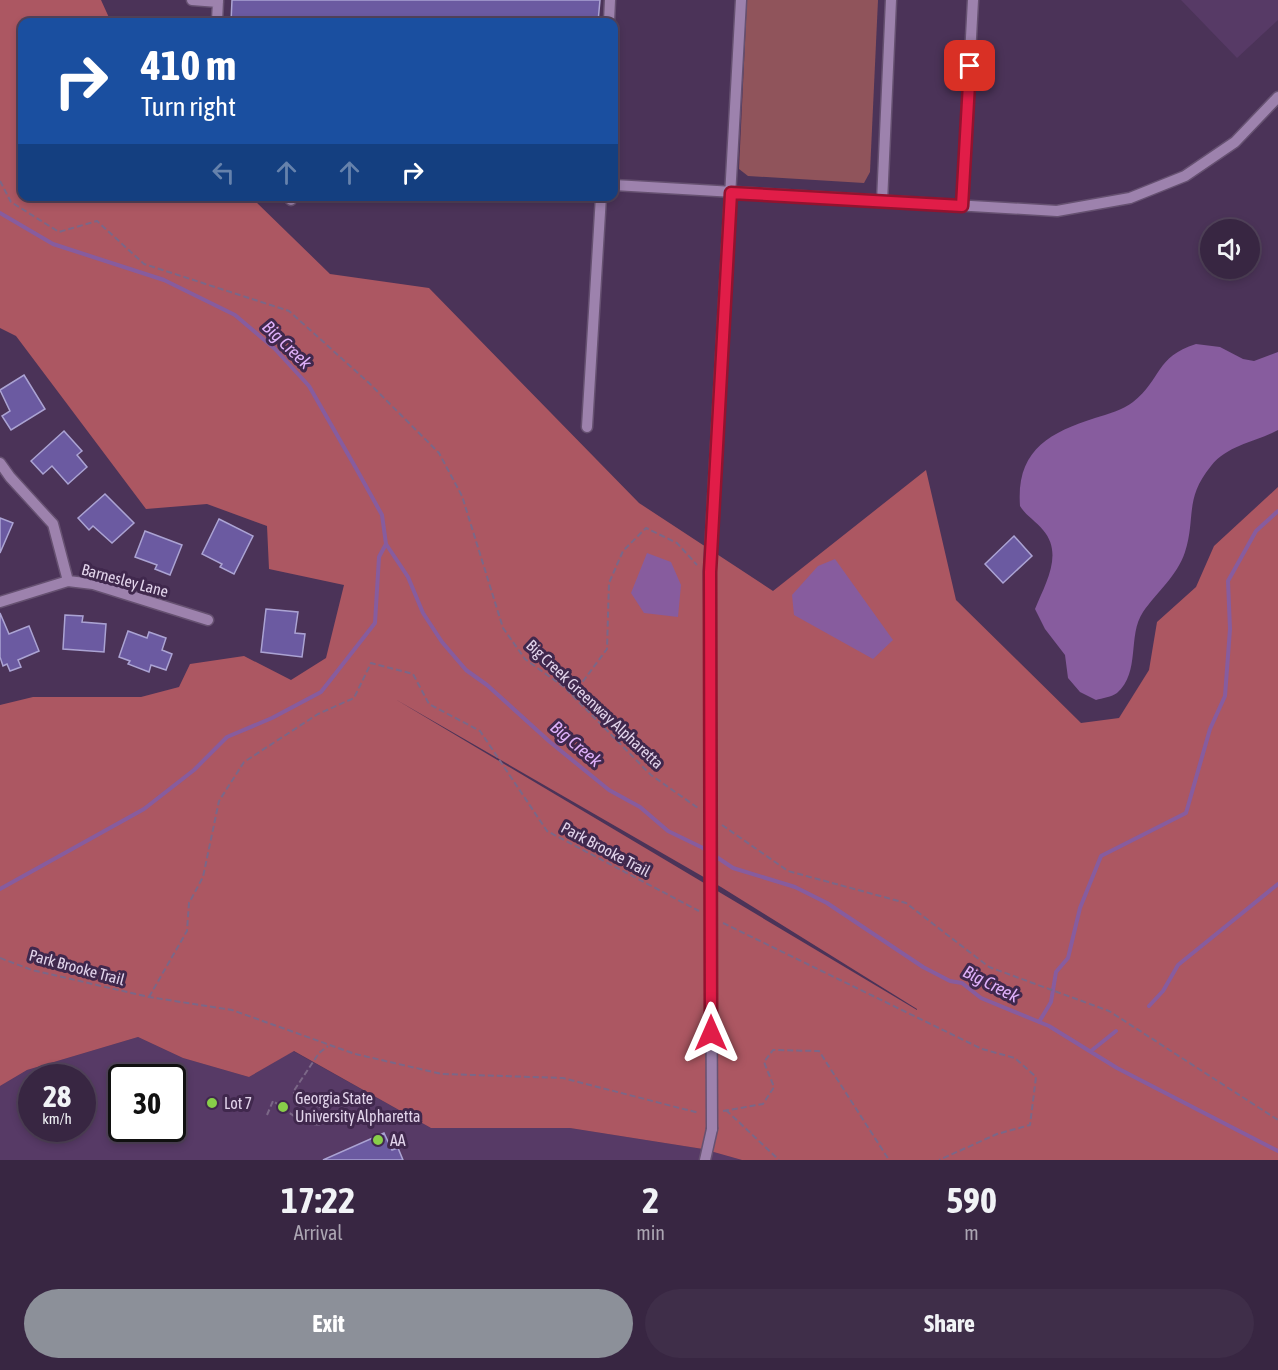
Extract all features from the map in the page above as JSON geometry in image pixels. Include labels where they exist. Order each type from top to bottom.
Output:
[{"type":"street","points":[[192,0],[218,1],[217,18]]},
{"type":"street","points":[[609,18],[610,0]]},
{"type":"street","points":[[705,1160],[712,1129],[710,572],[741,0]]},
{"type":"street","points":[[882,202],[891,0]]},
{"type":"street","points":[[962,206],[973,0]]},
{"type":"street","points":[[618,185],[1057,211],[1130,198],[1185,176],[1235,142],[1278,97]]},
{"type":"street","points":[[587,427],[601,201]]},
{"type":"street","points":[[0,463],[54,524],[68,581]]},
{"type":"street","name":"Barnesley Lane","points":[[0,602],[68,581],[93,584],[208,620]]},
{"type":"path","name":"Big Creek Greenway Alpharetta","points":[[0,181],[11,202],[59,232],[97,221],[144,264],[289,311],[369,383],[439,453],[462,496],[503,628],[525,660],[572,696],[651,775],[700,809]]},
{"type":"path","points":[[572,696],[607,649],[609,583],[623,551],[646,528],[677,543],[701,569],[710,572]]},
{"type":"path","name":"Park Brooke Trail","points":[[149,997],[187,931],[189,903],[203,877],[219,801],[244,762],[318,714],[354,698],[371,663],[413,674],[429,704],[480,731],[547,831],[703,913]]},
{"type":"path","points":[[719,823],[788,871],[906,903],[989,967],[1109,1011],[1278,1120]]},
{"type":"path","points":[[714,918],[982,1049],[1015,1059],[1036,1077],[1030,1125],[997,1134],[939,1160]]},
{"type":"path","name":"Park Brooke Trail","points":[[0,958],[32,970],[149,997],[232,1011],[328,1046],[442,1074],[562,1078],[693,1113],[704,1112]]},
{"type":"path","points":[[267,1114],[273,1101],[295,1118],[314,1124],[325,1123],[322,1108],[298,1097],[293,1092],[319,1053],[328,1046]]},
{"type":"path","points":[[715,1111],[763,1104],[774,1087],[764,1062],[773,1050],[819,1051],[889,1160]]},
{"type":"path","points":[[726,1110],[779,1160]]},
{"type":"shaded area","points":[[0,0],[101,0],[109,18],[18,18],[18,201],[255,201],[330,274],[429,288],[639,503],[773,591],[926,470],[956,600],[1081,723],[1119,718],[1149,670],[1157,622],[1196,587],[1214,546],[1278,487],[1278,1160],[742,1160],[703,1149],[570,1128],[431,1128],[294,1051],[249,1077],[183,1058],[138,1037],[47,1064],[18,1064],[18,1075],[0,1086],[0,705],[33,697],[141,697],[179,687],[190,664],[244,656],[291,680],[326,658],[344,585],[269,569],[267,526],[207,504],[146,509],[16,336],[0,328]],"holes":[[[395,699],[721,887],[917,1010]]]},
{"type":"shaded area","points":[[747,0],[878,0],[870,172],[864,183],[748,176],[739,169]]},
{"type":"shaded area","points":[[1181,0],[1278,0],[1278,20],[1237,58]]},
{"type":"shaded area","points":[[1196,344],[1220,347],[1243,359],[1254,361],[1278,352],[1278,430],[1234,448],[1211,466],[1197,489],[1188,540],[1181,561],[1138,622],[1129,675],[1117,693],[1096,700],[1080,692],[1068,678],[1065,655],[1045,629],[1035,609],[1051,569],[1052,549],[1043,530],[1020,506],[1023,471],[1038,447],[1050,438],[1063,430],[1129,405],[1142,393],[1173,355]]},
{"type":"shaded area","points":[[647,553],[671,562],[681,585],[678,617],[644,613],[631,593]]},
{"type":"shaded area","points":[[835,559],[893,640],[873,659],[794,615],[792,595],[818,566]]},
{"type":"shaded area","name":"Georgia State University Alpharetta","points":[[138,1037],[183,1058],[249,1077],[293,1051],[431,1128],[570,1128],[703,1149],[742,1160],[0,1160],[0,1086],[18,1075],[18,1142],[96,1142],[96,1064],[47,1064]]},
{"type":"building","points":[[232,0],[600,0],[598,18],[231,18]]},
{"type":"building","points":[[24,375],[45,409],[11,430],[2,416],[10,411],[0,390]]},
{"type":"building","points":[[64,431],[82,451],[77,455],[87,467],[68,484],[52,466],[43,474],[31,461]]},
{"type":"building","points":[[105,494],[134,523],[112,543],[93,526],[89,530],[78,518]]},
{"type":"building","points":[[0,518],[13,523],[0,553]]},
{"type":"building","points":[[219,519],[253,536],[234,574],[220,567],[222,564],[202,554]]},
{"type":"building","points":[[145,531],[182,545],[170,575],[155,569],[157,565],[135,557]]},
{"type":"building","points":[[1014,536],[1032,556],[1003,583],[985,564]]},
{"type":"building","points":[[266,609],[298,612],[295,633],[305,634],[302,657],[261,652]]},
{"type":"building","points":[[0,613],[9,634],[29,626],[39,651],[18,660],[21,667],[10,671],[7,664],[3,666],[0,657]]},
{"type":"building","points":[[65,615],[83,616],[82,622],[106,624],[104,652],[63,649]]},
{"type":"building","points":[[128,631],[147,638],[149,632],[166,638],[162,650],[172,654],[166,670],[151,665],[149,672],[128,664],[130,661],[119,657]]},
{"type":"building","name":"AA","points":[[384,1133],[392,1150],[398,1148],[403,1160],[323,1160]]},
{"type":"waterway","name":"Big Creek","points":[[0,213],[53,244],[164,280],[235,315],[275,349],[309,386],[357,470],[382,515],[386,544],[408,577],[423,613],[442,642],[466,670],[487,685],[550,742],[609,790],[640,807],[668,831],[703,848],[733,868],[795,887],[827,903],[923,967],[950,981],[962,983],[981,998],[1049,1026],[1117,1068],[1278,1151]]},
{"type":"waterway","points":[[1039,1022],[1051,1002],[1056,972],[1068,958],[1080,908],[1101,856],[1186,813],[1210,729],[1225,696],[1230,629],[1228,581],[1256,531],[1278,511]]},
{"type":"waterway","points":[[0,889],[144,809],[194,770],[227,737],[272,718],[321,692],[375,623],[379,557],[386,544]]},
{"type":"waterway","points":[[1149,1006],[1163,991],[1178,965],[1278,884]]},
{"type":"waterway","points":[[1091,1051],[1116,1031]]},
{"type":"place","name":"Lot 7","points":[[212,1103]]},
{"type":"place","name":"Georgia State University Alpharetta","points":[[283,1107]]},
{"type":"place","name":"AA","points":[[378,1140]]},
{"type":"route","points":[[711,1033],[710,572],[731,193],[962,206],[970,66]]}]
